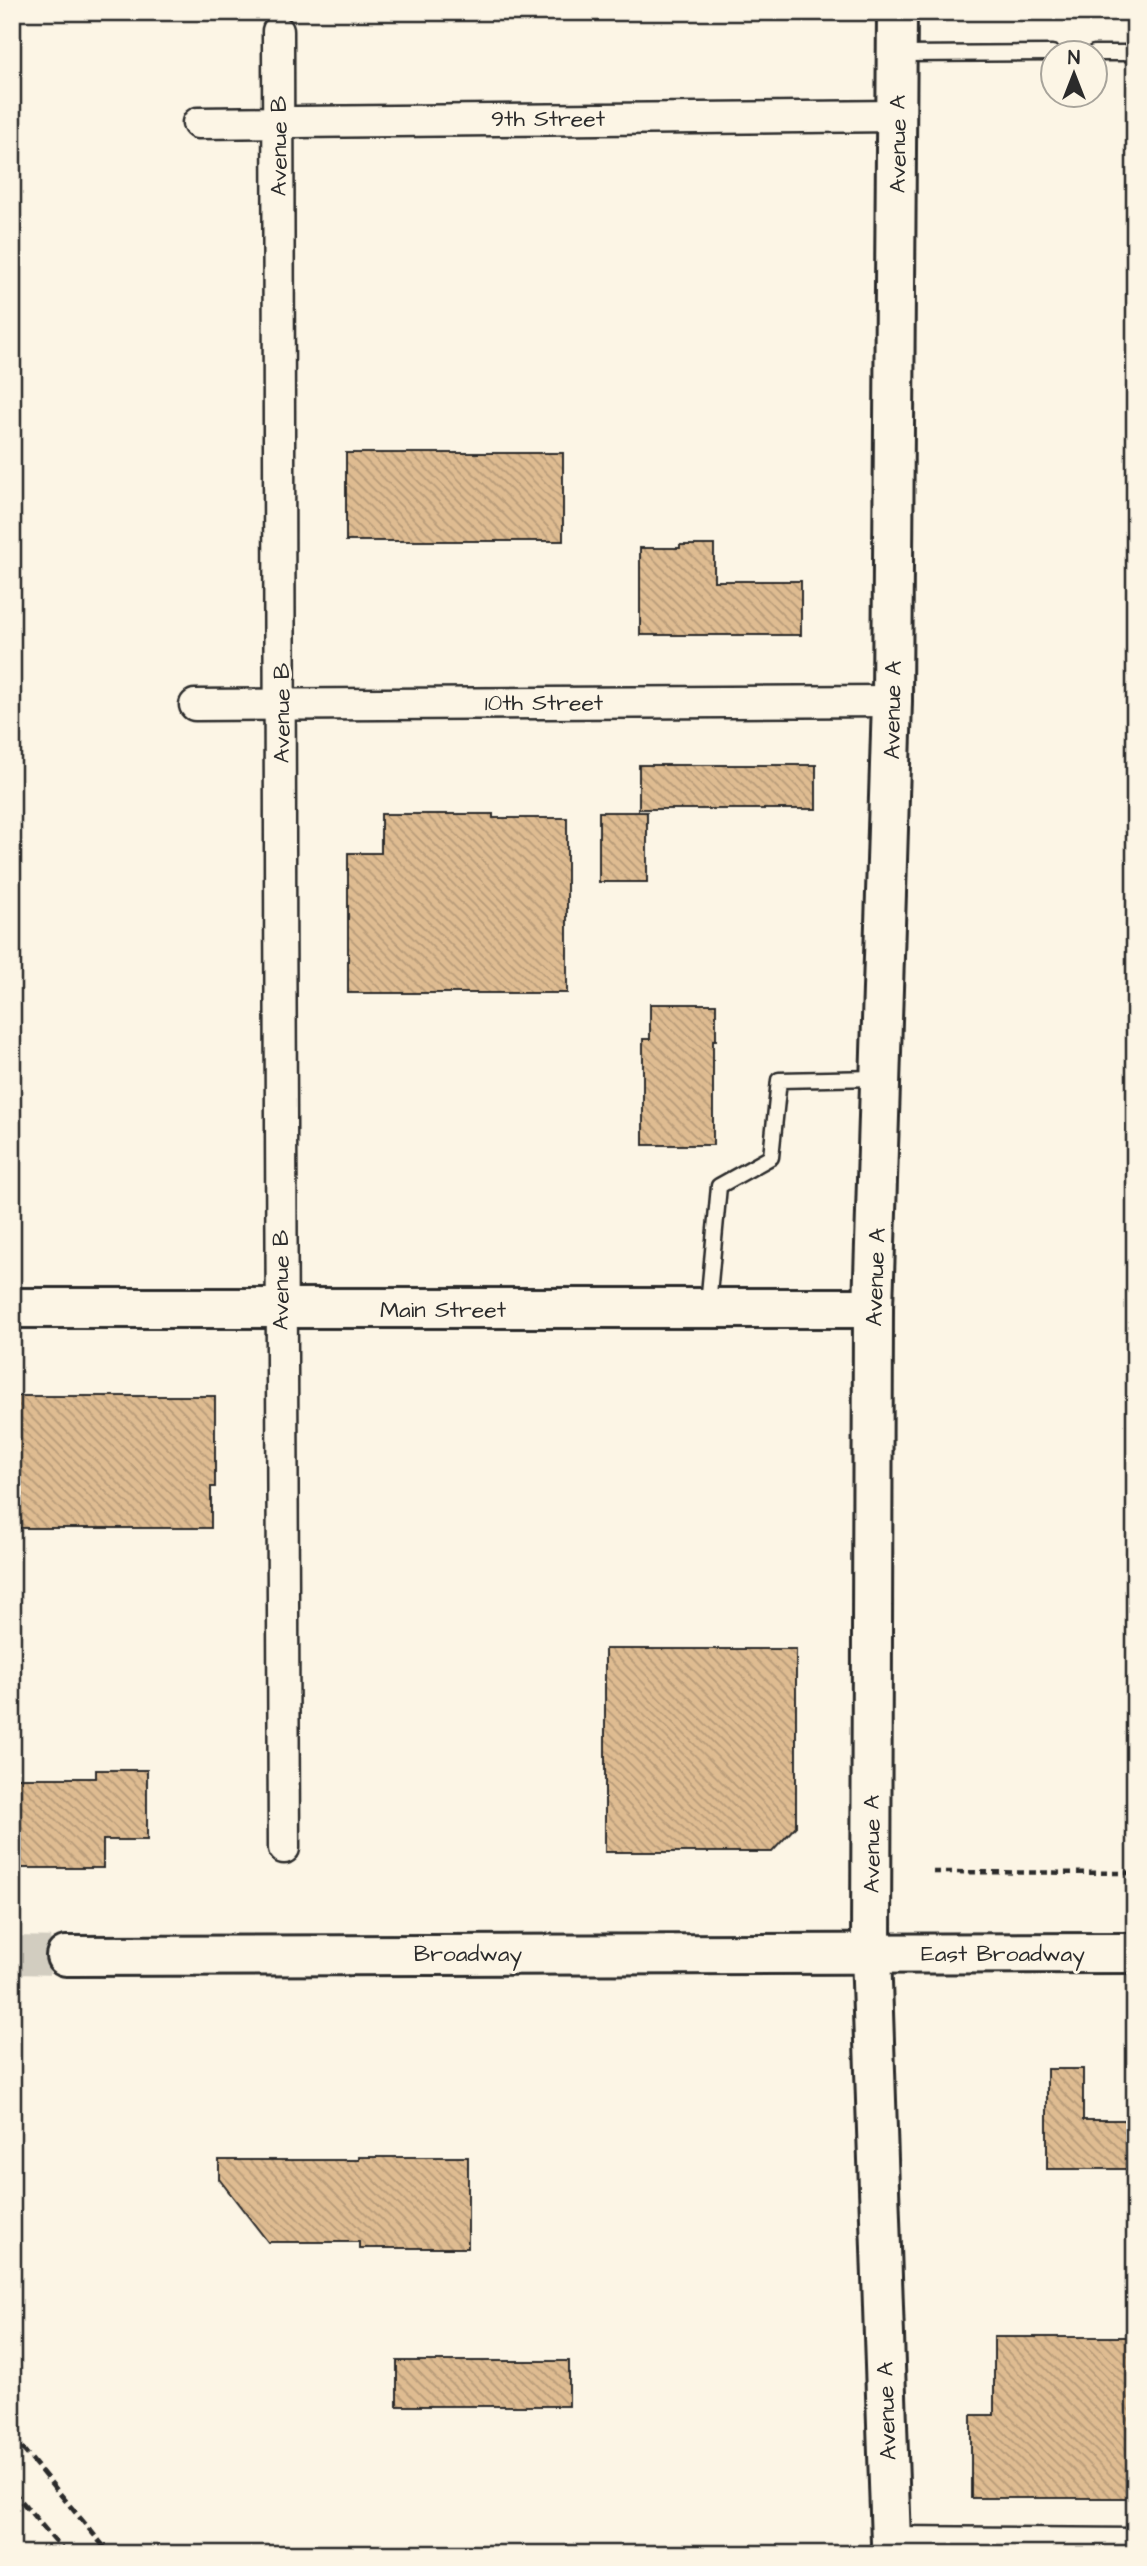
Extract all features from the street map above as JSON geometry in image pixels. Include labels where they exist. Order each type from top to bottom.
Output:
[{"type":"main road","name":"Avenue A","points":[[891,2550],[871,1953],[873,1308],[892,701],[897,12]]},
{"type":"main road","name":"Main Street","points":[[12,1308],[873,1308]]},
{"type":"main road","name":"East Broadway","points":[[871,1953],[1135,1953]]},
{"type":"main road","name":"Broadway","points":[[66,1955],[871,1953]]},
{"type":"street","name":"Avenue B","points":[[278,31],[282,704],[280,1396],[284,1848]]},
{"type":"street","name":"9th Street","points":[[198,122],[897,116]]},
{"type":"street","name":"10th Street","points":[[195,705],[892,701]]},
{"type":"street","points":[[891,2550],[1135,2544]]},
{"type":"lane","points":[[897,54],[1038,53]]},
{"type":"lane","points":[[1108,53],[1135,53]]},
{"type":"lane","points":[[708,1308],[719,1186],[771,1157],[779,1080],[882,1077]]},
{"type":"path","points":[[933,1872],[1135,1872]]},
{"type":"building","points":[[346,453],[563,453],[563,541],[346,541]]},
{"type":"building","points":[[680,545],[714,545],[714,581],[801,581],[801,635],[640,635],[640,548],[680,548]]},
{"type":"building","points":[[639,765],[816,765],[816,809],[639,809]]},
{"type":"building","points":[[599,812],[647,812],[647,882],[599,882]]},
{"type":"building","points":[[381,814],[493,814],[493,818],[567,818],[567,993],[348,993],[348,853],[381,853]]},
{"type":"building","points":[[650,1004],[716,1004],[716,1040],[713,1040],[713,1145],[643,1145],[643,1039],[650,1039]]},
{"type":"building","points":[[12,1396],[215,1396],[215,1487],[211,1487],[211,1528],[12,1528]]},
{"type":"building","points":[[605,1649],[796,1649],[796,1826],[772,1852],[605,1852]]},
{"type":"building","points":[[96,1770],[147,1770],[147,1840],[103,1840],[103,1868],[12,1868],[12,1778],[96,1778]]},
{"type":"building","points":[[1047,2069],[1083,2069],[1083,2120],[1135,2120],[1135,2169],[1047,2169]]},
{"type":"building","points":[[359,2157],[468,2157],[468,2248],[359,2248],[359,2242],[268,2242],[219,2179],[219,2160],[359,2160]]},
{"type":"building","points":[[994,2337],[1135,2337],[1135,2498],[971,2498],[971,2415],[994,2415]]},
{"type":"building","points":[[397,2361],[569,2361],[569,2406],[397,2406]]},
{"type":"tunnel","points":[[12,1955],[66,1956]]},
{"type":"railway","points":[[12,2436],[110,2554]]},
{"type":"railway","points":[[12,2490],[66,2554]]}]
